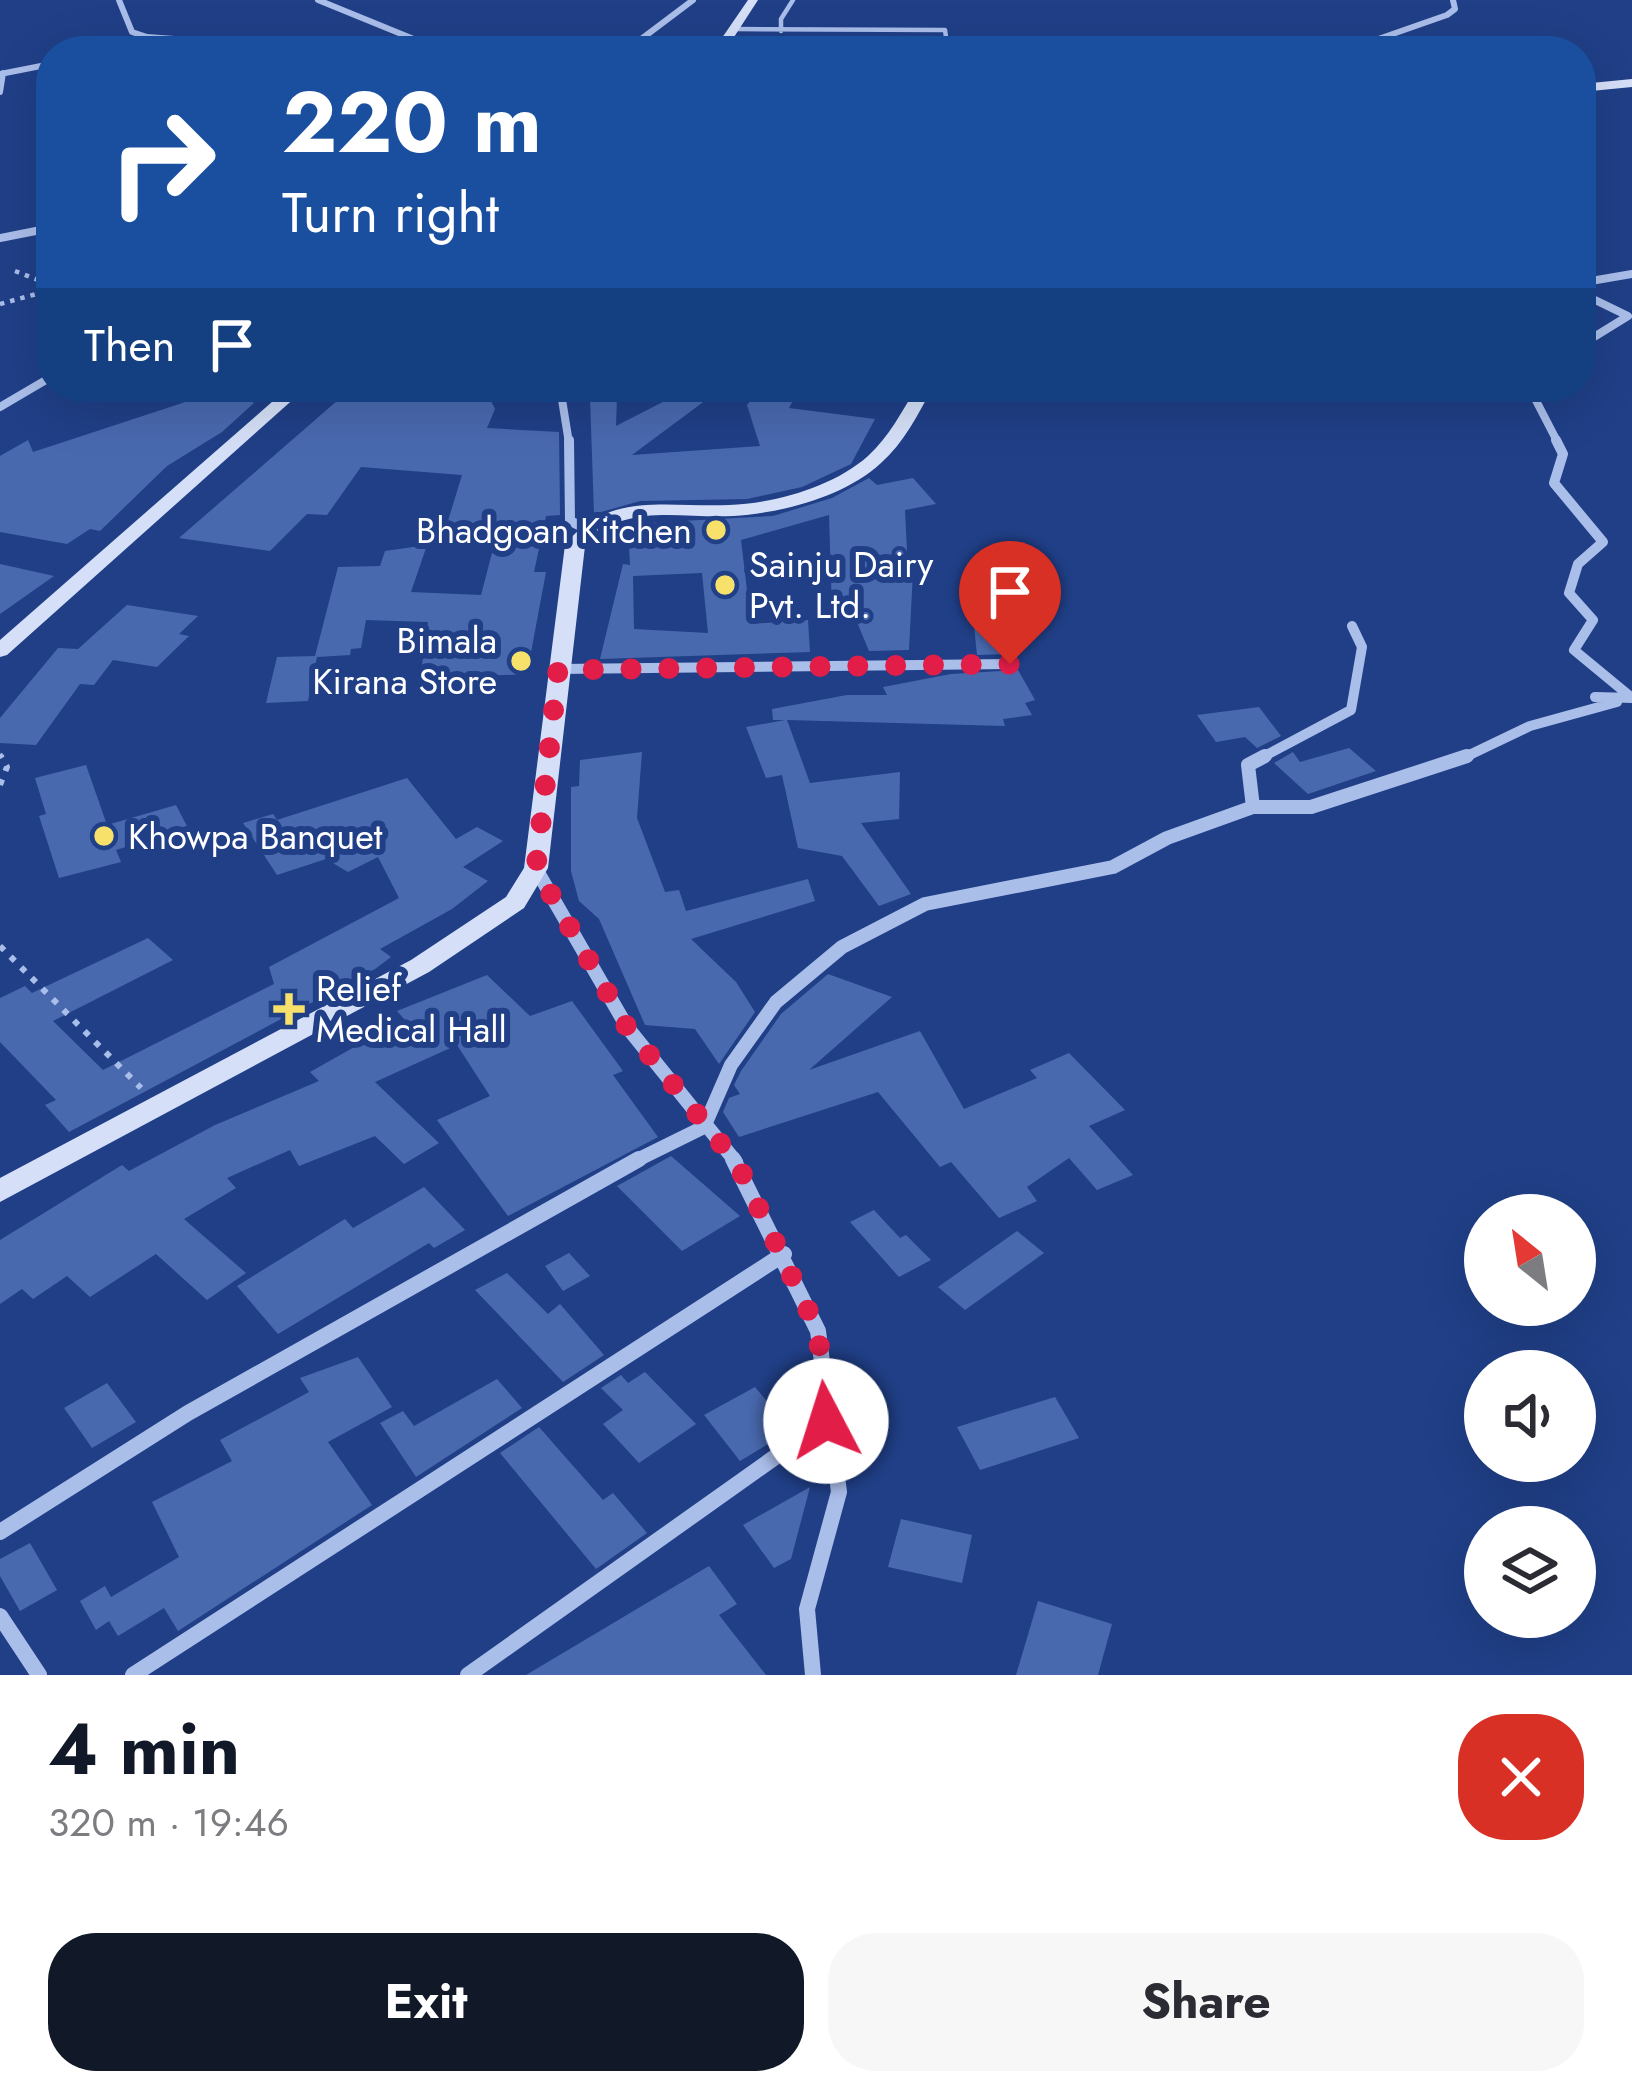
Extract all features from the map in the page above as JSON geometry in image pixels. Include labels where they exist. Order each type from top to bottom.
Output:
[{"type":"main road","points":[[729,36],[753,0]]},
{"type":"main road","points":[[1596,87],[1632,83]]},
{"type":"main road","points":[[0,651],[282,402]]},
{"type":"main road","points":[[0,1191],[161,1108],[491,922],[515,902],[536,868],[575,545],[585,528],[626,513],[752,509],[832,483],[861,470],[896,439],[917,402]]},
{"type":"street","points":[[119,0],[138,36]]},
{"type":"street","points":[[318,0],[398,36]]},
{"type":"street","points":[[645,36],[694,0]]},
{"type":"street","points":[[1387,36],[1447,15],[1455,9],[1453,0]]},
{"type":"street","points":[[0,92],[2,73],[36,67]]},
{"type":"street","points":[[0,238],[36,231]]},
{"type":"street","points":[[1596,280],[1632,274]]},
{"type":"street","points":[[1596,300],[1628,316],[1596,336]]},
{"type":"street","points":[[0,407],[36,386]]},
{"type":"street","points":[[565,402],[564,479],[570,521],[585,528]]},
{"type":"street","points":[[1536,402],[1564,454],[1554,483],[1603,542],[1578,564],[1569,592],[1593,620],[1574,650],[1632,698]]},
{"type":"street","points":[[1253,807],[1248,765],[1351,710],[1363,647],[1352,626]]},
{"type":"street","points":[[558,670],[1010,664]]},
{"type":"street","points":[[1595,697],[1632,698]]},
{"type":"street","points":[[0,1532],[208,1402],[609,1174],[704,1127],[730,1065],[776,1002],[842,947],[925,904],[1113,866],[1166,838],[1253,807],[1311,807],[1447,766],[1530,726],[1632,698]]},
{"type":"street","points":[[536,868],[627,1027],[738,1165],[818,1331],[826,1421],[839,1492],[807,1609],[813,1675]]},
{"type":"street","points":[[133,1675],[784,1254]]},
{"type":"street","points":[[468,1675],[826,1421]]},
{"type":"street","points":[[0,1616],[38,1675]]},
{"type":"lane","points":[[782,31],[781,19],[793,0]]},
{"type":"lane","points":[[734,29],[945,30],[946,36]]},
{"type":"path","points":[[15,271],[36,280]]},
{"type":"path","points":[[0,304],[36,292]]},
{"type":"path","points":[[0,754],[7,767],[0,785]]},
{"type":"path","points":[[0,946],[161,1108]]},
{"type":"building","points":[[185,402],[254,403],[222,432],[167,466],[100,531],[90,529],[67,544],[0,532],[0,456],[28,440],[33,452]]},
{"type":"building","points":[[336,402],[492,402],[495,409],[487,428],[559,432],[560,515],[546,516],[534,572],[546,572],[527,674],[420,679],[428,622],[366,620],[361,648],[351,649],[350,655],[317,657],[308,701],[266,703],[277,657],[315,656],[338,567],[380,566],[385,551],[427,545],[411,592],[481,595],[497,534],[444,534],[462,475],[361,467],[327,515],[307,514],[270,551],[179,538]]},
{"type":"building","points":[[590,402],[617,402],[616,426],[663,402],[703,402],[632,455],[760,446],[750,402],[792,402],[789,408],[875,419],[851,464],[802,487],[747,499],[640,501],[594,514]]},
{"type":"building","points":[[869,478],[877,485],[913,478],[936,504],[905,510],[908,571],[913,571],[909,650],[869,651],[852,610],[832,610],[829,515],[741,540],[751,624],[808,620],[810,652],[600,659],[623,564],[630,565],[628,524],[773,516],[832,498]],"holes":[[[702,573],[708,633],[634,629],[633,576]]]},
{"type":"building","points":[[0,564],[54,576],[0,614]]},
{"type":"building","points":[[970,586],[1009,654],[977,655]]},
{"type":"building","points":[[127,605],[198,616],[179,634],[189,636],[157,667],[113,660],[94,685],[80,684],[36,745],[0,743],[0,718],[58,648],[78,649]]},
{"type":"building","points":[[1018,670],[1035,700],[1025,703],[1032,715],[1003,719],[1005,726],[787,720],[810,783],[900,772],[899,819],[861,823],[911,894],[879,906],[842,856],[798,848],[782,775],[766,778],[746,727],[785,720],[773,720],[772,709],[847,695],[887,695],[883,687],[951,674]]},
{"type":"building","points":[[1259,707],[1281,736],[1257,748],[1245,737],[1216,742],[1197,715]]},
{"type":"building","points":[[1349,748],[1376,771],[1308,794],[1274,763],[1293,752],[1300,762]]},
{"type":"building","points":[[642,752],[637,818],[665,892],[679,890],[686,911],[808,879],[815,901],[691,939],[736,982],[755,1012],[719,1064],[695,1029],[645,1025],[599,919],[579,901],[571,871],[571,787],[579,786],[580,760]]},
{"type":"building","points":[[86,765],[107,825],[176,805],[188,828],[116,850],[121,862],[59,878],[39,816],[46,814],[35,778]]},
{"type":"building","points":[[407,778],[456,839],[477,827],[503,841],[463,867],[488,881],[452,909],[380,949],[391,957],[375,969],[69,1132],[45,1105],[56,1100],[0,1042],[0,998],[25,986],[32,993],[148,938],[173,960],[53,1021],[103,1070],[274,984],[269,967],[399,898],[378,857],[348,872],[326,859],[277,875],[243,823],[273,814],[277,820]]},
{"type":"building","points":[[828,974],[892,997],[809,1070],[920,1031],[964,1109],[1037,1078],[1030,1070],[1069,1053],[1125,1110],[1089,1126],[1133,1175],[1097,1190],[1069,1158],[1027,1187],[1037,1201],[999,1218],[951,1162],[940,1167],[878,1092],[739,1137],[723,1112],[729,1098],[740,1094],[734,1085],[741,1071],[781,1014]]},
{"type":"building","points":[[487,975],[530,1016],[572,1001],[623,1071],[613,1075],[658,1137],[508,1216],[437,1120],[490,1096],[457,1045],[375,1082],[439,1143],[404,1164],[375,1136],[299,1166],[290,1150],[227,1178],[236,1188],[184,1219],[246,1273],[207,1300],[156,1254],[90,1297],[67,1276],[33,1299],[22,1289],[0,1304],[0,1240],[122,1165],[129,1171],[215,1125],[319,1081],[310,1072],[404,1019],[397,1011]]},
{"type":"building","points":[[671,1156],[740,1216],[682,1251],[617,1186]]},
{"type":"building","points":[[424,1187],[465,1230],[434,1248],[429,1243],[278,1334],[237,1286],[345,1219],[353,1228]]},
{"type":"building","points":[[874,1210],[900,1238],[906,1235],[931,1260],[899,1277],[850,1222]]},
{"type":"building","points":[[1017,1231],[1044,1253],[965,1310],[938,1287]]},
{"type":"building","points":[[569,1253],[590,1276],[563,1291],[545,1266]]},
{"type":"building","points":[[507,1273],[548,1314],[560,1304],[604,1355],[563,1382],[475,1290]]},
{"type":"building","points":[[358,1357],[392,1407],[328,1442],[372,1505],[178,1631],[164,1608],[118,1636],[109,1621],[96,1630],[80,1601],[105,1586],[111,1597],[179,1557],[152,1502],[232,1461],[220,1440],[309,1392],[300,1378]]},
{"type":"building","points":[[645,1372],[696,1424],[639,1463],[603,1424],[623,1410],[601,1388],[621,1375],[628,1383]]},
{"type":"building","points":[[497,1379],[522,1408],[416,1477],[380,1423],[403,1411],[414,1426]]},
{"type":"building","points":[[107,1383],[136,1422],[92,1448],[64,1408]]},
{"type":"building","points":[[755,1387],[791,1430],[740,1461],[704,1415]]},
{"type":"building","points":[[1055,1397],[1079,1438],[980,1470],[957,1427]]},
{"type":"building","points":[[539,1427],[603,1500],[613,1493],[647,1533],[596,1569],[500,1453]]},
{"type":"building","points":[[810,1487],[791,1559],[774,1568],[743,1525]]},
{"type":"building","points":[[901,1519],[972,1535],[962,1583],[888,1567]]},
{"type":"building","points":[[30,1543],[57,1590],[20,1611],[0,1576],[0,1559]]},
{"type":"building","points":[[709,1566],[737,1604],[719,1615],[766,1675],[526,1675]]},
{"type":"building","points":[[1038,1601],[1112,1624],[1098,1675],[1016,1675]]},
{"type":"place","name":"Bhadgoan Kitchen","points":[[716,530]]},
{"type":"place","name":"Sainju Dairy Pvt. Ltd.","points":[[725,585]]},
{"type":"place","name":"Bimala Kirana Store","points":[[521,661]]},
{"type":"place","name":"Khowpa Banquet","points":[[104,836]]},
{"type":"place","name":"Relief Medical Hall","points":[[289,1009]]},
{"type":"route","points":[[826,1421],[818,1331],[738,1165],[627,1027],[536,868],[558,670],[1010,664]]}]
